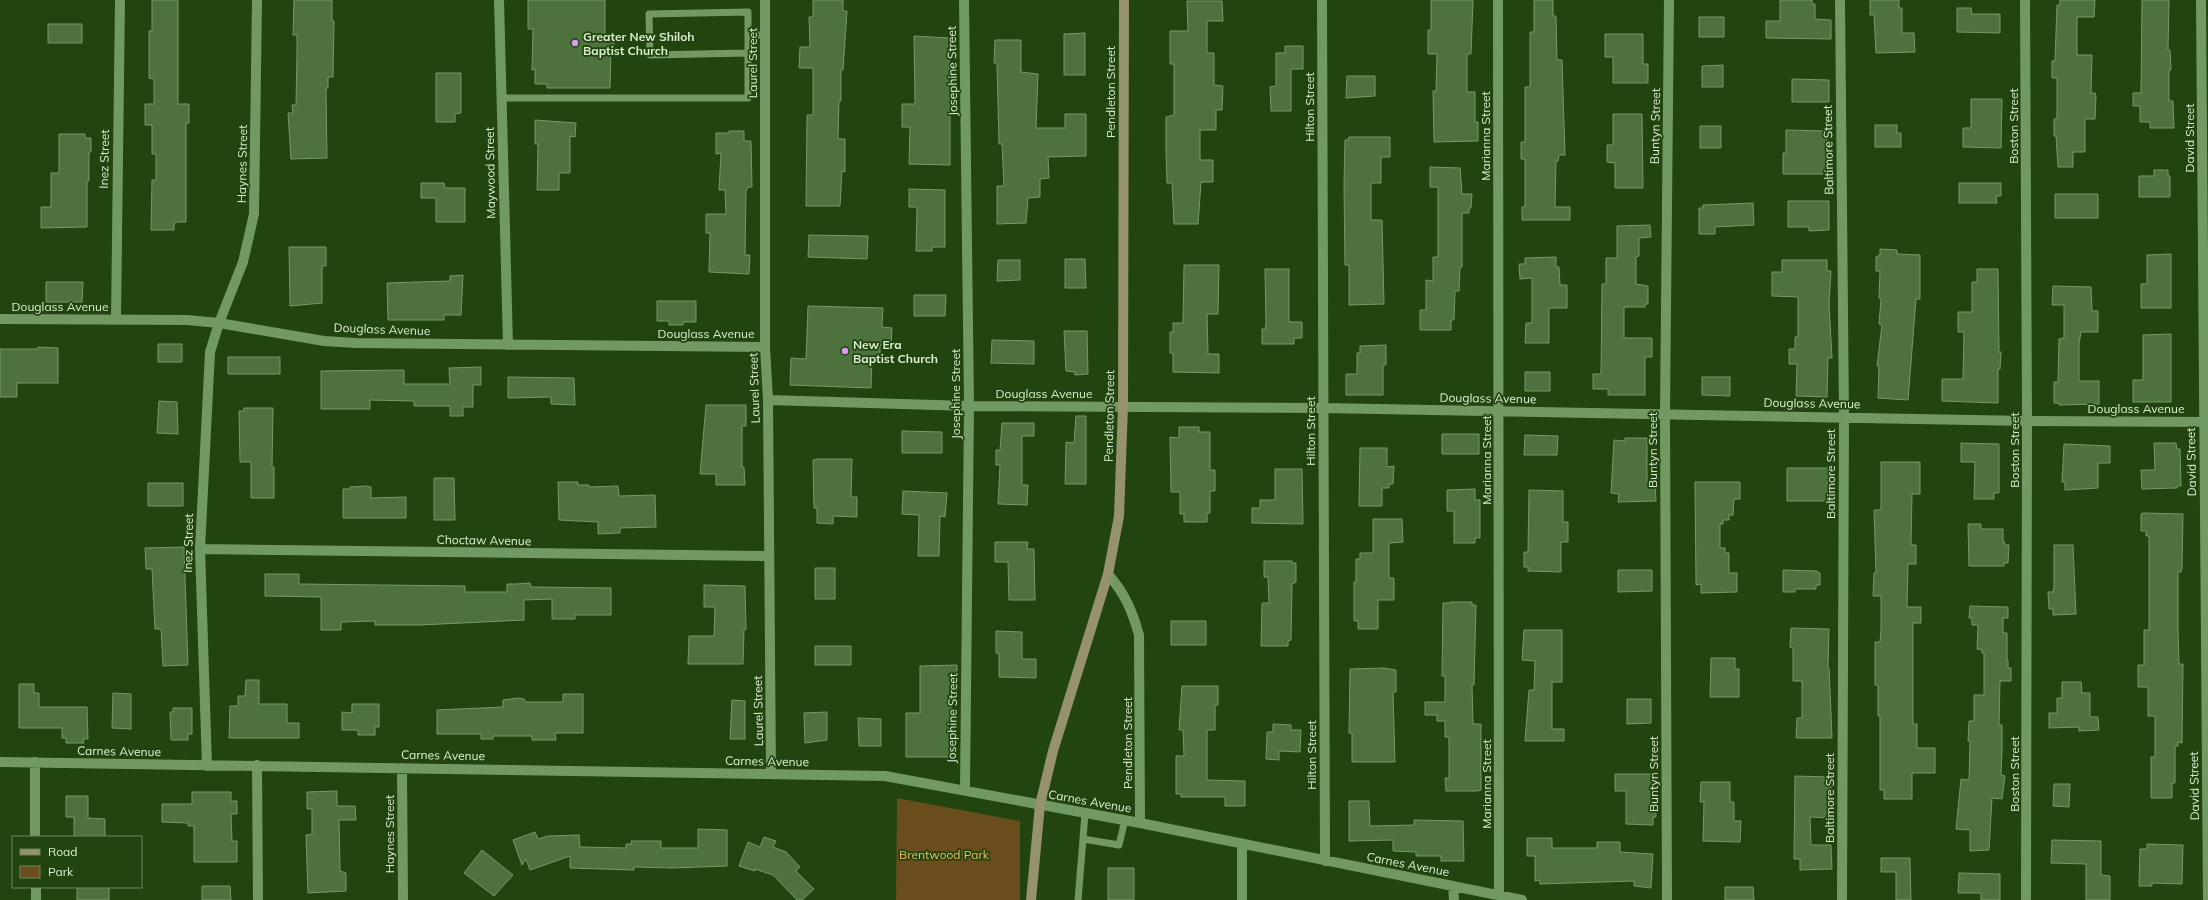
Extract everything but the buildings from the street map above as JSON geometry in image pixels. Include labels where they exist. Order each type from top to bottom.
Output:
[{"type":"main road","name":"Pendleton Street","points":[[1108,574],[1119,516],[1123,406],[1124,0]]},
{"type":"main road","points":[[1032,900],[1040,805],[1053,751],[1108,574]]},
{"type":"street","name":"Inez Street","points":[[116,319],[120,0]]},
{"type":"street","name":"Haynes Street","points":[[219,323],[243,262],[254,214],[257,0]]},
{"type":"street","name":"Maywood Street","points":[[499,0],[508,345]]},
{"type":"street","name":"Laurel Street","points":[[765,0],[765,347],[768,400],[768,556],[771,774]]},
{"type":"street","name":"Josephine Street","points":[[964,0],[969,406],[965,789]]},
{"type":"street","name":"Hilton Street","points":[[1322,0],[1325,861]]},
{"type":"street","name":"Marianna Street","points":[[1498,0],[1499,896]]},
{"type":"street","name":"Buntyn Street","points":[[1667,900],[1665,413],[1669,0]]},
{"type":"street","name":"Baltimore Street","points":[[1840,0],[1844,417],[1842,900]]},
{"type":"street","name":"Boston Street","points":[[2025,0],[2028,421],[2026,900]]},
{"type":"street","name":"David Street","points":[[2201,0],[2206,422],[2208,900]]},
{"type":"street","name":"Douglass Avenue","points":[[0,318],[116,319],[219,323],[324,341],[508,345],[765,347]]},
{"type":"street","name":"Inez Street","points":[[207,766],[200,549],[210,352],[219,323]]},
{"type":"street","name":"Douglass Avenue","points":[[768,400],[969,406],[1323,408],[1499,412],[1665,413],[2028,421],[2206,422]]},
{"type":"street","name":"Choctaw Avenue","points":[[200,549],[768,556]]},
{"type":"street","name":"Pendleton Street","points":[[1108,574],[1119,587],[1130,606],[1139,635],[1140,823]]},
{"type":"street","name":"Carnes Avenue","points":[[0,762],[885,776],[965,789],[1040,805],[1125,820],[1242,845],[1522,900]]},
{"type":"street","points":[[35,762],[35,836]]},
{"type":"street","points":[[256,765],[258,900]]},
{"type":"street","name":"Haynes Street","points":[[402,768],[403,900]]},
{"type":"street","points":[[1242,845],[1242,900]]},
{"type":"street","points":[[1454,886],[1454,900]]},
{"type":"street","points":[[36,888],[36,900]]},
{"type":"lane","points":[[502,98],[748,98],[748,53],[748,12],[649,14],[650,55],[748,53]]},
{"type":"lane","points":[[748,35],[765,35]]},
{"type":"lane","points":[[1078,900],[1085,813]]},
{"type":"lane","points":[[1083,839],[1119,845],[1125,820]]},
{"type":"green space","name":"Brentwood Park","points":[[897,798],[1020,821],[1020,900],[896,900]]},
{"type":"place","name":"Greater New Shiloh Baptist Church","points":[[575,43]]},
{"type":"place","name":"New Era Baptist Church","points":[[845,351]]}]
